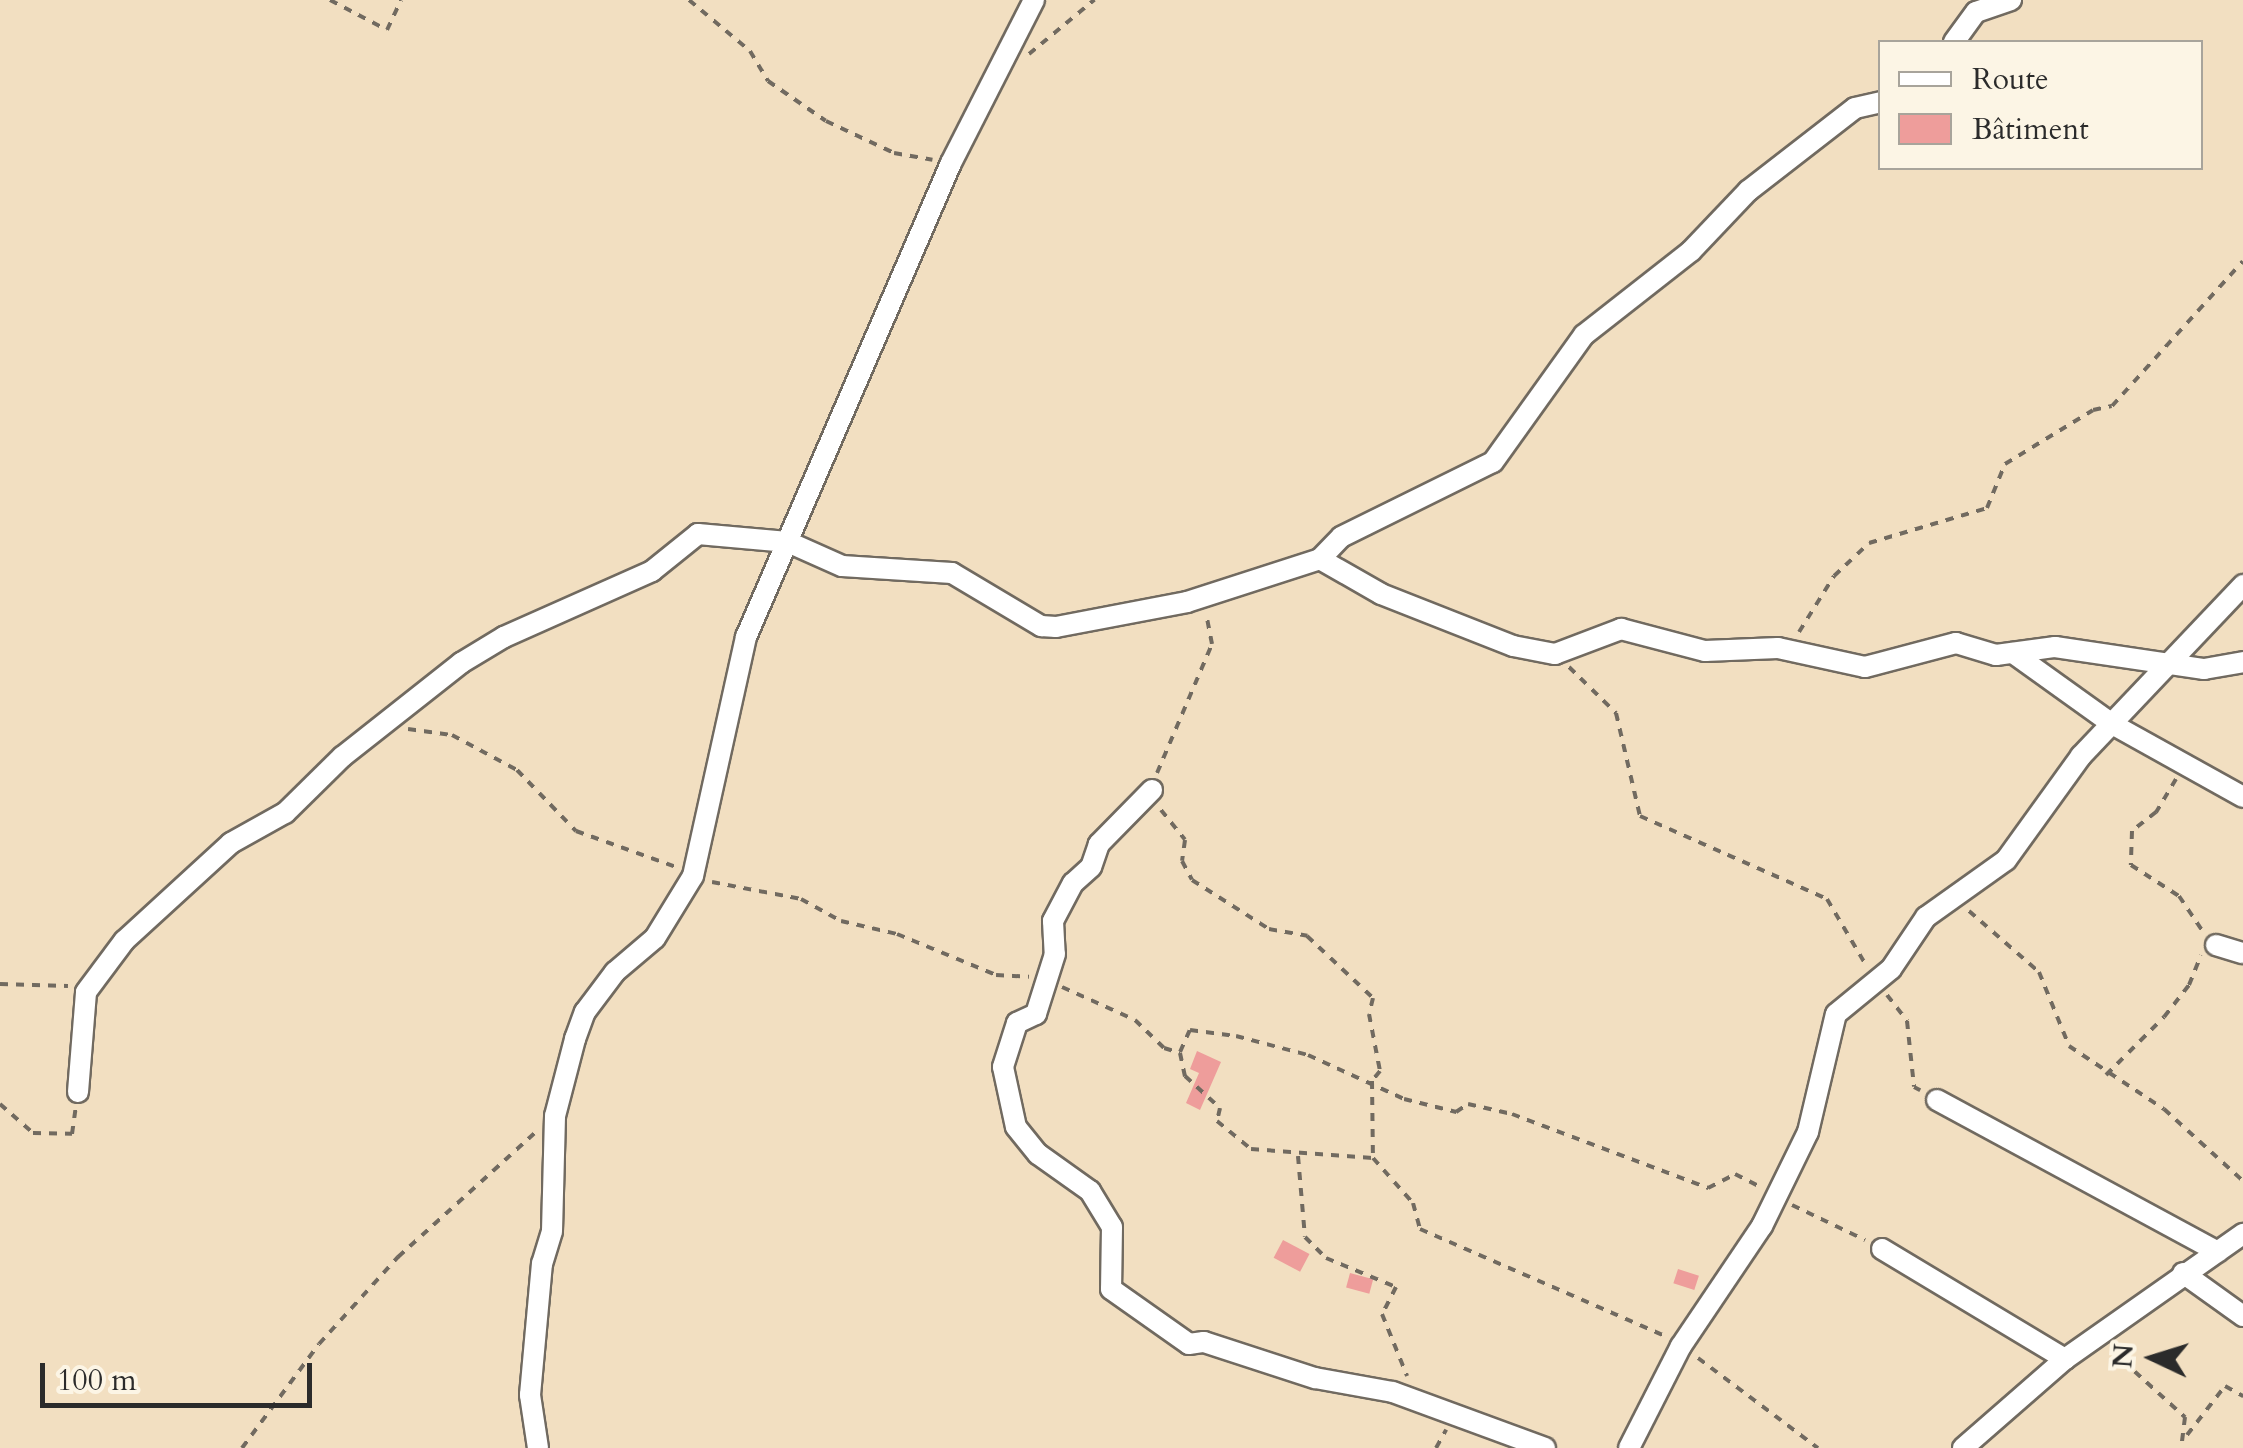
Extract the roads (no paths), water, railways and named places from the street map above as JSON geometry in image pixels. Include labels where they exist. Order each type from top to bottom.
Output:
[{"type":"street","points":[[538,1448],[530,1395],[542,1264],[552,1232],[555,1116],[584,1012],[616,972],[655,938],[701,858],[702,813],[746,637],[951,164],[1034,0]]},
{"type":"street","points":[[1955,40],[1976,12],[2011,0]]},
{"type":"street","points":[[78,1092],[86,992],[124,941],[231,843],[285,813],[342,757],[461,663],[652,571],[698,534],[788,542],[842,566],[952,573],[1041,626],[1056,628],[1203,597],[1320,559],[1341,537],[1493,462],[1584,335],[1690,252],[1748,191],[1856,108],[1878,102]]},
{"type":"street","points":[[1320,559],[1380,594],[1514,646],[1555,654],[1621,630],[1705,651],[1778,648],[1865,667],[1956,643],[2013,653],[2056,647],[2174,661],[2204,669],[2243,662]]},
{"type":"street","points":[[1629,1448],[1681,1346],[1775,1197],[1808,1132],[1836,1014],[1876,984],[1926,917],[2006,860],[2112,724],[2243,585]]},
{"type":"street","points":[[2013,653],[2112,724],[2243,797]]},
{"type":"street","points":[[1152,790],[1100,844],[1091,866],[1073,882],[1053,920],[1055,954],[1036,1014],[1018,1023],[1003,1067],[1016,1127],[1038,1154],[1090,1191],[1112,1227],[1112,1289],[1189,1344],[1204,1342],[1298,1374],[1425,1402],[1545,1448]]},
{"type":"street","points":[[2216,945],[2243,953]]},
{"type":"street","points":[[1938,1100],[2218,1252]]},
{"type":"street","points":[[1962,1448],[2065,1359],[2243,1234]]},
{"type":"street","points":[[1882,1250],[2065,1359]]},
{"type":"street","points":[[2183,1273],[2243,1316]]}]
